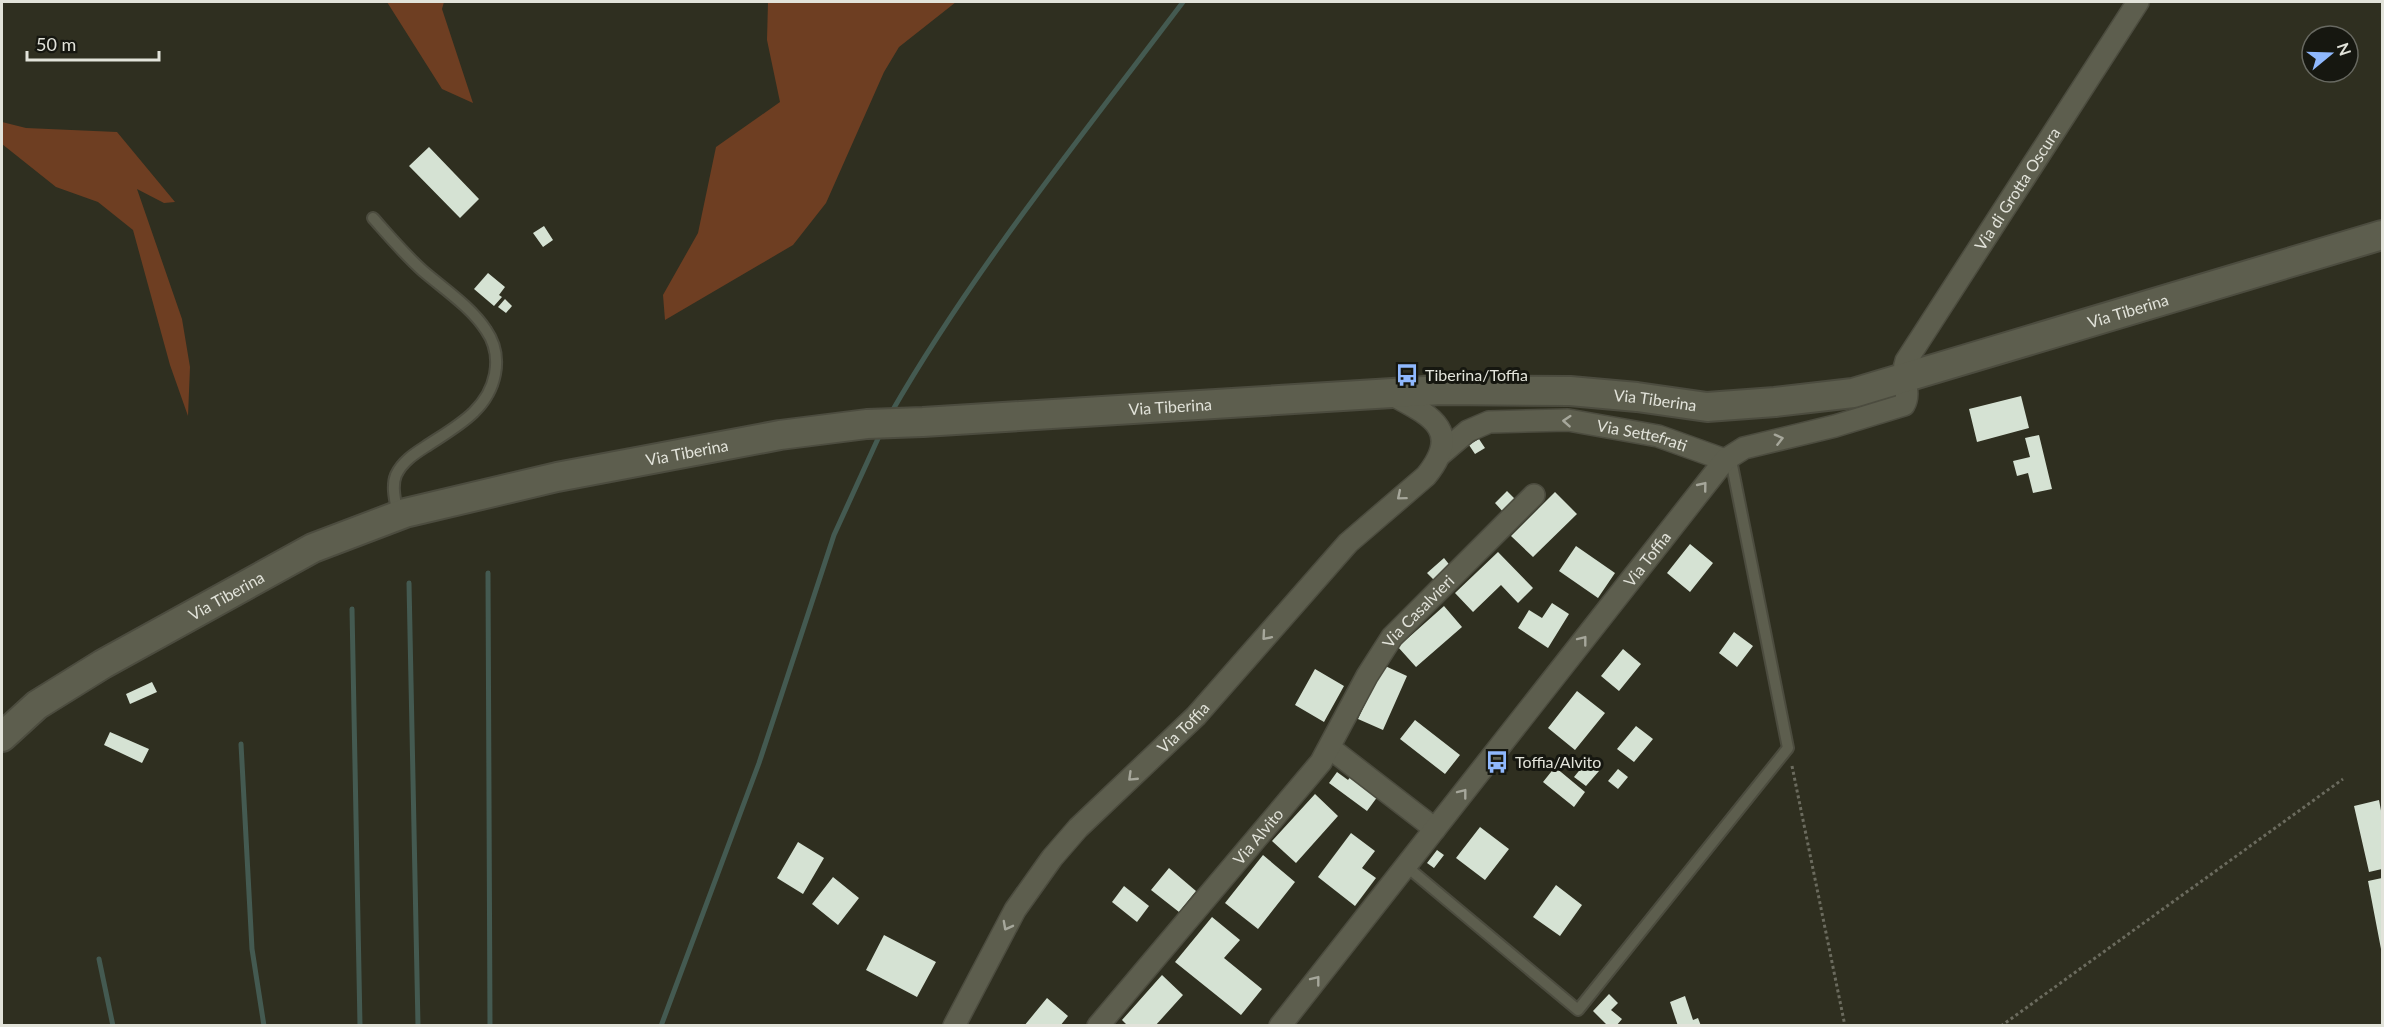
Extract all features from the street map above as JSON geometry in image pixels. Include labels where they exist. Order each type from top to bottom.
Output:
[{"type":"main road","name":"Via Tiberina","points":[[2,737],[37,705],[103,664],[313,548],[398,516],[557,477],[791,433],[867,424],[1440,390],[1570,391],[1637,397],[1707,407],[1853,393],[2382,235]]},
{"type":"street","name":"Via di Grotta Oscura","points":[[1903,378],[1906,361],[2138,2]]},
{"type":"street","points":[[1728,458],[1744,448],[1899,408],[1904,405],[1907,395],[1903,378]]},
{"type":"street","points":[[1436,422],[1440,390]]},
{"type":"street","points":[[1387,392],[1436,422],[1442,433],[1441,454]]},
{"type":"street","name":"Via Settefrati","points":[[1441,454],[1468,431],[1489,422],[1568,420],[1658,436],[1728,458]]},
{"type":"street","name":"Via Toffia","points":[[954,1026],[1015,910],[1052,858],[1078,828],[1196,716],[1348,543],[1426,476],[1441,454]]},
{"type":"street","name":"Via Toffia","points":[[1280,1026],[1728,458]]},
{"type":"street","name":"Via Casalvieri","points":[[1330,748],[1367,676],[1392,637],[1534,495]]},
{"type":"street","points":[[1330,748],[1435,829]]},
{"type":"street","name":"Via Alvito","points":[[1098,1026],[1312,774],[1330,748]]},
{"type":"lane","points":[[373,218],[421,269],[481,323],[492,340],[496,359],[490,390],[478,409],[469,418],[414,454],[400,468],[395,477],[394,486],[398,516]]},
{"type":"lane","points":[[1406,866],[1578,1010],[1788,748],[1728,458]]},
{"type":"path","points":[[1788,748],[1845,1026]]},
{"type":"path","points":[[2001,1026],[2343,779]]},
{"type":"shaded area","points":[[387,2],[444,2],[442,9],[473,103],[442,89]]},
{"type":"shaded area","points":[[768,2],[956,2],[899,47],[884,72],[826,203],[793,245],[665,320],[663,295],[698,233],[716,147],[780,102],[767,40]]},
{"type":"shaded area","points":[[2,122],[26,128],[117,132],[175,202],[164,203],[137,189],[182,319],[190,367],[188,416],[170,365],[133,230],[98,202],[56,187],[2,144]]},
{"type":"building","points":[[429,147],[479,199],[460,218],[409,166]]},
{"type":"building","points":[[544,226],[553,240],[543,247],[533,233]]},
{"type":"building","points":[[488,273],[505,287],[499,295],[502,297],[494,306],[474,289]]},
{"type":"building","points":[[505,299],[512,306],[506,313],[498,307]]},
{"type":"building","points":[[2021,396],[2029,428],[1977,442],[1969,409]]},
{"type":"building","points":[[2039,435],[2052,489],[2033,493],[2028,473],[2017,476],[2013,461],[2030,457],[2025,438]]},
{"type":"building","points":[[1479,439],[1485,448],[1475,454],[1469,445]]},
{"type":"building","points":[[1507,491],[1518,502],[1505,514],[1495,503]]},
{"type":"building","points":[[1555,492],[1577,514],[1533,557],[1511,536]]},
{"type":"building","points":[[1690,544],[1713,563],[1690,592],[1667,573]]},
{"type":"building","points":[[1576,546],[1615,573],[1598,598],[1559,571]]},
{"type":"building","points":[[1498,552],[1533,588],[1518,603],[1501,585],[1473,612],[1455,593]]},
{"type":"building","points":[[1444,558],[1452,568],[1436,582],[1427,573]]},
{"type":"building","points":[[1552,603],[1569,614],[1548,648],[1518,628],[1529,610],[1542,618]]},
{"type":"building","points":[[1444,606],[1462,627],[1416,667],[1398,647]]},
{"type":"building","points":[[1734,632],[1753,646],[1737,667],[1719,653]]},
{"type":"building","points":[[1623,649],[1641,664],[1619,691],[1601,676]]},
{"type":"building","points":[[1383,665],[1407,676],[1383,730],[1358,719]]},
{"type":"building","points":[[1315,669],[1344,686],[1324,722],[1295,705]]},
{"type":"building","points":[[152,682],[157,692],[130,704],[126,694]]},
{"type":"building","points":[[1577,691],[1605,713],[1575,750],[1548,728]]},
{"type":"building","points":[[1415,720],[1460,755],[1445,774],[1400,739]]},
{"type":"building","points":[[1636,726],[1653,739],[1634,762],[1617,749]]},
{"type":"building","points":[[110,732],[149,749],[142,763],[104,745]]},
{"type":"building","points":[[1587,761],[1599,771],[1586,786],[1574,777]]},
{"type":"building","points":[[1555,767],[1585,792],[1574,807],[1543,782]]},
{"type":"building","points":[[1618,769],[1628,777],[1618,789],[1608,781]]},
{"type":"building","points":[[1337,772],[1348,780],[1351,776],[1378,796],[1367,811],[1329,783]]},
{"type":"building","points":[[1315,794],[1338,816],[1296,863],[1272,841]]},
{"type":"building","points":[[2379,800],[2382,816],[2382,869],[2369,872],[2354,806]]},
{"type":"building","points":[[1480,827],[1509,849],[1485,880],[1456,858]]},
{"type":"building","points":[[1351,833],[1375,851],[1362,868],[1376,878],[1355,906],[1318,877]]},
{"type":"building","points":[[798,842],[824,858],[803,894],[777,878]]},
{"type":"building","points":[[1437,850],[1444,855],[1434,868],[1427,863]]},
{"type":"building","points":[[1263,855],[1295,882],[1258,929],[1225,903]]},
{"type":"building","points":[[1169,868],[1196,891],[1179,912],[1151,890]]},
{"type":"building","points":[[833,877],[859,898],[838,925],[812,904]]},
{"type":"building","points":[[2382,878],[2382,948],[2381,949],[2368,881]]},
{"type":"building","points":[[1556,885],[1582,905],[1560,936],[1533,917]]},
{"type":"building","points":[[1124,886],[1149,906],[1137,922],[1112,902]]},
{"type":"building","points":[[1212,917],[1240,940],[1224,958],[1262,989],[1241,1015],[1175,962]]},
{"type":"building","points":[[884,935],[936,962],[917,997],[866,970]]},
{"type":"building","points":[[1162,975],[1183,995],[1155,1026],[1128,1026],[1122,1020]]},
{"type":"building","points":[[1609,994],[1618,1003],[1611,1010],[1622,1019],[1616,1026],[1608,1026],[1593,1011]]},
{"type":"building","points":[[1685,996],[1693,1020],[1698,1018],[1701,1026],[1678,1026],[1670,1002]]},
{"type":"building","points":[[1047,998],[1068,1016],[1060,1026],[1024,1026]]},
{"type":"waterway","points":[[891,413],[958,306],[994,254],[1068,152],[1183,2]]},
{"type":"waterway","points":[[661,1026],[759,763],[834,535],[881,432]]},
{"type":"waterway","points":[[488,573],[490,1026]]},
{"type":"waterway","points":[[409,583],[418,1026]]},
{"type":"waterway","points":[[352,609],[360,1026]]},
{"type":"waterway","points":[[241,744],[252,949],[264,1026]]},
{"type":"waterway","points":[[99,959],[113,1026]]},
{"type":"place","name":"Tiberina/Toffia","points":[[1407,375]]},
{"type":"place","name":"Toffia/Alvito","points":[[1497,762]]}]
